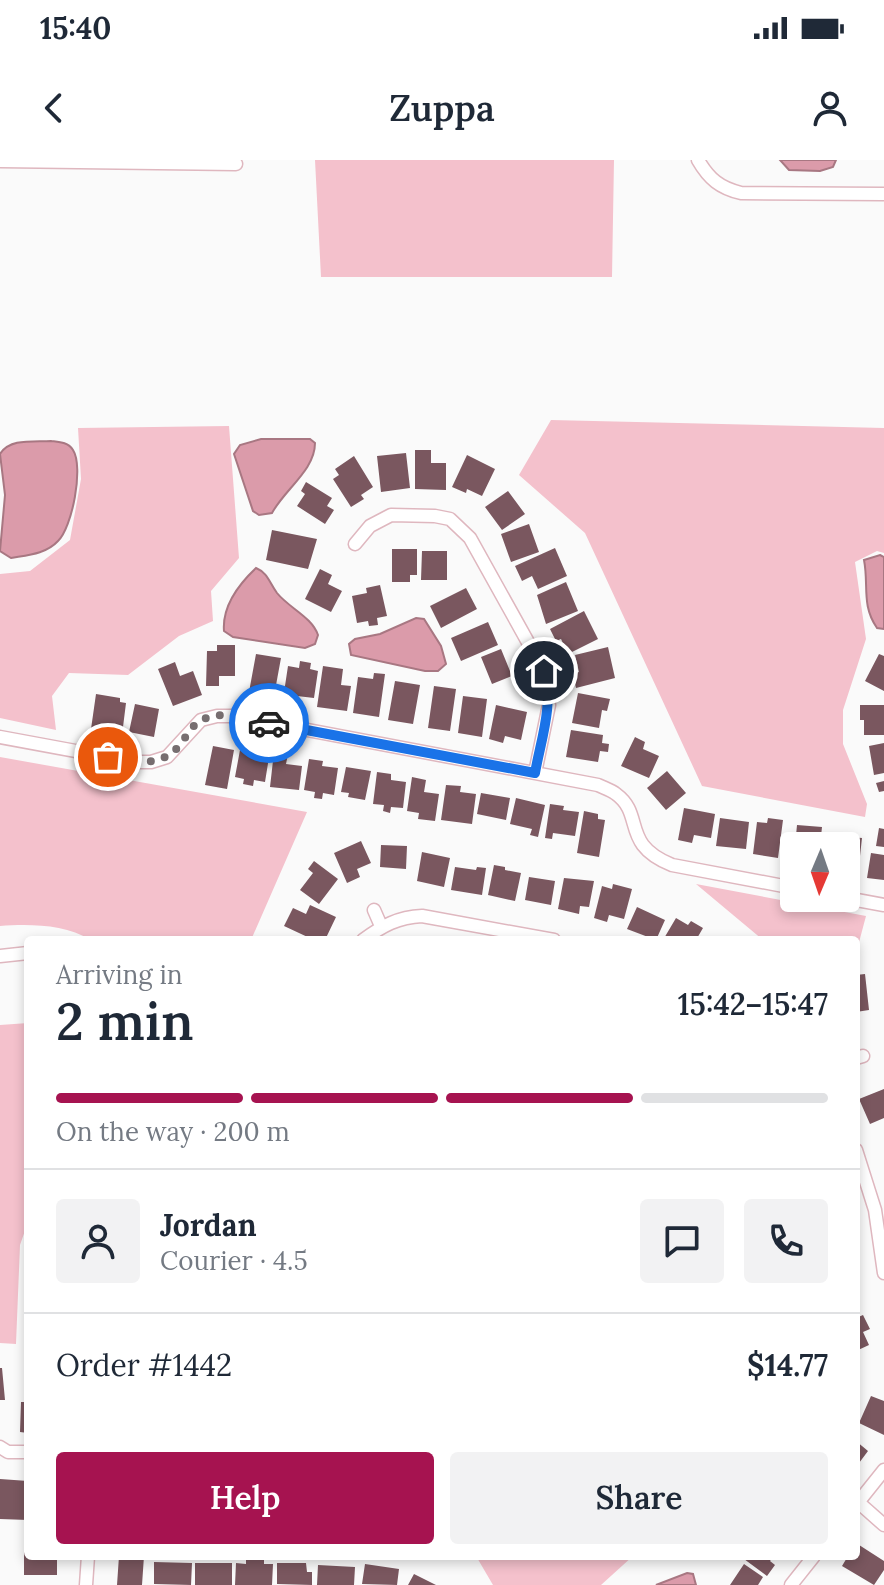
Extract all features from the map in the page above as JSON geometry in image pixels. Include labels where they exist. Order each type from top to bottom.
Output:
[{"type":"street","points":[[698,160],[709,177],[723,188],[741,193],[884,194]]},
{"type":"street","points":[[0,161],[236,164]]},
{"type":"street","points":[[355,544],[370,526],[391,515],[450,519],[470,538],[544,671],[548,685],[549,705],[535,773]]},
{"type":"street","points":[[0,737],[135,762],[151,762],[167,757],[201,720],[233,716],[535,773],[598,785],[617,794],[628,808],[642,847],[657,859],[672,865],[780,885]]},
{"type":"street","points":[[860,901],[884,905]]},
{"type":"street","points":[[374,910],[381,926]]},
{"type":"street","points":[[368,936],[381,926],[406,917],[422,916],[532,936]]},
{"type":"street","points":[[0,956],[24,953]]},
{"type":"street","points":[[860,1163],[875,1210],[884,1273]]},
{"type":"street","points":[[0,1447],[8,1452],[24,1452]]},
{"type":"street","points":[[860,1500],[884,1470]]},
{"type":"street","points":[[860,1506],[884,1525]]},
{"type":"street","points":[[86,1585],[88,1560]]},
{"type":"street","points":[[791,1585],[811,1560]]},
{"type":"shaded area","points":[[315,160],[614,160],[612,277],[321,277]]},
{"type":"shaded area","points":[[780,160],[836,160],[833,167],[820,171],[789,170]]},
{"type":"shaded area","points":[[551,420],[884,428],[884,553],[877,551],[855,562],[866,639],[843,710],[843,744],[867,804],[865,817],[702,786],[585,533],[519,475]]},
{"type":"shaded area","points":[[229,426],[239,558],[211,591],[213,621],[179,636],[128,675],[69,673],[52,696],[56,730],[0,718],[0,574],[30,571],[70,540],[81,479],[78,428]]},
{"type":"shaded area","points":[[261,439],[310,439],[315,443],[310,462],[272,513],[259,515],[253,511],[234,454],[240,445]]},
{"type":"shaded area","points":[[51,441],[69,445],[76,458],[77,483],[68,524],[58,541],[48,549],[11,558],[0,551],[5,495],[0,454],[16,443]]},
{"type":"shaded area","points":[[880,555],[884,557],[884,629],[877,628],[869,611],[864,560]]},
{"type":"shaded area","points":[[256,568],[266,575],[282,598],[311,623],[318,635],[315,644],[305,648],[233,637],[224,631],[226,613],[233,596]]},
{"type":"shaded area","points":[[416,618],[424,619],[441,646],[446,664],[438,671],[351,655],[349,644],[355,639],[380,634]]},
{"type":"shaded area","points":[[0,757],[307,812],[253,936],[82,936],[35,925],[0,926]]},
{"type":"shaded area","points":[[696,884],[780,900],[780,912],[845,912],[866,916],[860,938],[860,936],[758,936]]},
{"type":"shaded area","points":[[24,1023],[24,1234],[20,1245],[16,1344],[0,1343],[0,1025]]},
{"type":"shaded area","points":[[478,1560],[629,1560],[601,1585],[493,1585]]},
{"type":"shaded area","points":[[687,1573],[693,1574],[696,1585],[656,1585]]},
{"type":"building","points":[[415,450],[431,450],[431,463],[446,463],[446,490],[415,489]]},
{"type":"building","points":[[406,453],[410,488],[381,492],[377,456]]},
{"type":"building","points":[[467,455],[495,469],[482,496],[452,487]]},
{"type":"building","points":[[354,456],[373,487],[361,495],[364,499],[351,507],[333,479],[339,475],[335,469]]},
{"type":"building","points":[[306,482],[332,498],[327,506],[334,510],[325,524],[297,506],[305,494],[301,491]]},
{"type":"building","points":[[508,491],[525,514],[502,530],[485,507]]},
{"type":"building","points":[[529,524],[539,552],[511,562],[501,534]]},
{"type":"building","points":[[272,530],[317,539],[308,569],[266,560]]},
{"type":"building","points":[[555,548],[567,576],[538,589],[532,576],[522,581],[515,566]]},
{"type":"building","points":[[392,549],[417,549],[417,575],[410,575],[410,582],[392,582]]},
{"type":"building","points":[[422,551],[447,551],[447,580],[421,580]]},
{"type":"building","points":[[320,569],[332,575],[328,584],[342,591],[331,612],[305,599]]},
{"type":"building","points":[[566,582],[578,611],[546,624],[537,595]]},
{"type":"building","points":[[380,585],[387,616],[377,618],[378,625],[369,626],[368,621],[357,623],[352,596],[367,593],[366,588]]},
{"type":"building","points":[[466,588],[477,609],[441,628],[430,606]]},
{"type":"building","points":[[584,611],[598,639],[568,654],[561,639],[556,641],[550,629]]},
{"type":"building","points":[[488,622],[498,645],[461,661],[451,638]]},
{"type":"building","points":[[217,645],[235,645],[235,676],[219,676],[219,686],[206,686],[207,651],[217,651]]},
{"type":"building","points":[[608,647],[615,678],[576,688],[573,674],[579,672],[575,655]]},
{"type":"building","points":[[501,649],[512,676],[492,684],[481,657]]},
{"type":"building","points":[[256,654],[281,658],[274,696],[249,692]]},
{"type":"building","points":[[879,654],[884,656],[884,691],[865,681]]},
{"type":"building","points":[[300,661],[311,663],[310,669],[318,671],[314,698],[297,696],[297,701],[283,699],[288,666],[299,668]]},
{"type":"building","points":[[175,662],[180,676],[193,671],[202,695],[173,706],[158,669]]},
{"type":"building","points":[[323,666],[343,669],[341,685],[351,686],[347,711],[317,707]]},
{"type":"building","points":[[374,673],[385,674],[379,717],[353,713],[358,677],[373,679]]},
{"type":"building","points":[[395,681],[420,685],[413,724],[388,720]]},
{"type":"building","points":[[434,686],[456,689],[450,731],[428,728]]},
{"type":"building","points":[[578,693],[610,699],[607,711],[602,710],[599,728],[572,723]]},
{"type":"building","points":[[96,694],[120,698],[120,702],[126,703],[123,727],[104,725],[103,731],[91,729]]},
{"type":"building","points":[[463,696],[487,699],[482,737],[458,733]]},
{"type":"building","points":[[135,704],[159,709],[154,737],[129,732]]},
{"type":"building","points":[[496,705],[527,712],[521,740],[505,736],[503,743],[489,739]]},
{"type":"building","points":[[860,705],[884,705],[884,735],[864,735]]},
{"type":"building","points":[[571,730],[603,735],[602,743],[609,744],[608,752],[600,751],[598,762],[566,757]]},
{"type":"building","points":[[635,737],[645,742],[643,749],[659,756],[649,778],[621,766]]},
{"type":"building","points":[[884,743],[884,773],[874,775],[869,746]]},
{"type":"building","points":[[213,746],[234,750],[227,789],[205,785]]},
{"type":"building","points":[[257,748],[270,751],[265,782],[254,780],[253,786],[243,784],[244,779],[235,777],[240,750],[256,752]]},
{"type":"building","points":[[274,752],[288,754],[286,764],[302,766],[299,790],[270,787]]},
{"type":"building","points":[[309,759],[323,761],[322,766],[338,768],[334,795],[323,793],[322,799],[314,798],[315,792],[304,790]]},
{"type":"building","points":[[346,767],[371,771],[365,800],[348,797],[349,793],[341,792]]},
{"type":"building","points":[[667,771],[686,793],[666,810],[647,788]]},
{"type":"building","points":[[377,772],[391,774],[391,780],[406,782],[403,808],[391,807],[390,813],[383,811],[384,805],[373,804]]},
{"type":"building","points":[[412,777],[426,780],[424,792],[439,794],[435,821],[418,819],[419,813],[407,811]]},
{"type":"building","points":[[884,781],[884,791],[879,792],[876,783]]},
{"type":"building","points":[[446,785],[461,786],[460,792],[476,794],[472,824],[441,820]]},
{"type":"building","points":[[481,793],[510,798],[506,820],[477,814]]},
{"type":"building","points":[[516,798],[545,805],[538,837],[530,835],[532,829],[510,824]]},
{"type":"building","points":[[550,804],[579,812],[575,836],[553,833],[552,839],[545,838]]},
{"type":"building","points":[[684,808],[715,814],[711,838],[694,835],[692,843],[678,840]]},
{"type":"building","points":[[584,811],[598,814],[598,819],[605,820],[599,857],[577,853]]},
{"type":"building","points":[[720,818],[749,822],[746,849],[716,846]]},
{"type":"building","points":[[768,818],[783,820],[778,858],[753,854],[757,822],[767,823]]},
{"type":"building","points":[[797,825],[822,827],[821,832],[796,832]]},
{"type":"building","points":[[879,828],[884,829],[884,847],[876,846]]},
{"type":"building","points":[[361,841],[371,863],[357,869],[360,877],[347,883],[334,853]]},
{"type":"building","points":[[381,845],[407,846],[406,869],[380,867]]},
{"type":"building","points":[[422,852],[450,858],[444,887],[417,881]]},
{"type":"building","points":[[871,853],[884,855],[884,880],[867,878]]},
{"type":"building","points":[[314,861],[338,879],[319,904],[300,890],[313,873],[308,869]]},
{"type":"building","points":[[494,865],[521,873],[515,901],[488,895]]},
{"type":"building","points":[[455,867],[486,868],[482,895],[451,890]]},
{"type":"building","points":[[529,877],[555,881],[551,905],[525,900]]},
{"type":"building","points":[[564,878],[594,881],[589,907],[580,906],[579,914],[558,909]]},
{"type":"building","points":[[613,884],[632,889],[624,919],[609,915],[607,922],[594,918],[602,886],[612,889]]},
{"type":"building","points":[[310,905],[336,917],[327,936],[305,936],[284,926],[293,908],[306,914]]},
{"type":"building","points":[[637,907],[665,920],[658,936],[645,936],[627,929]]},
{"type":"building","points":[[676,918],[703,928],[698,936],[665,936]]},
{"type":"building","points":[[865,974],[869,1010],[860,1011],[860,975]]},
{"type":"building","points":[[884,1089],[884,1118],[870,1124],[860,1099]]},
{"type":"building","points":[[863,1315],[870,1329],[863,1332],[869,1345],[860,1349],[860,1316]]},
{"type":"building","points":[[2,1368],[5,1400],[0,1400]]},
{"type":"building","points":[[871,1396],[884,1401],[884,1435],[860,1421]]},
{"type":"building","points":[[21,1402],[24,1402],[24,1432],[20,1432]]},
{"type":"building","points":[[860,1444],[868,1451],[860,1462]]},
{"type":"building","points":[[0,1479],[24,1481],[24,1520],[0,1519]]},
{"type":"building","points":[[860,1546],[884,1561],[884,1570],[874,1585],[842,1566],[846,1560],[860,1560]]},
{"type":"building","points":[[24,1560],[57,1560],[57,1575],[24,1575]]},
{"type":"building","points":[[119,1560],[144,1560],[142,1585],[117,1585]]},
{"type":"building","points":[[246,1560],[264,1560],[264,1564],[273,1564],[272,1585],[235,1585],[236,1563],[246,1564]]},
{"type":"building","points":[[745,1560],[771,1560],[775,1565],[767,1576]]},
{"type":"building","points":[[154,1562],[192,1563],[191,1585],[154,1584]]},
{"type":"building","points":[[195,1563],[232,1563],[232,1585],[195,1585]]},
{"type":"building","points":[[277,1563],[306,1563],[307,1572],[312,1572],[312,1585],[277,1584]]},
{"type":"building","points":[[365,1564],[399,1569],[397,1585],[362,1584]]},
{"type":"building","points":[[744,1564],[763,1577],[758,1585],[730,1585]]},
{"type":"building","points":[[318,1565],[355,1567],[354,1585],[317,1585]]},
{"type":"building","points":[[414,1574],[436,1585],[408,1585]]},
{"type":"way so far","points":[[108,757],[135,762],[151,762],[167,757],[201,720],[217,716],[269,723]]},
{"type":"route","points":[[269,723],[535,773],[549,705],[544,671]]}]
